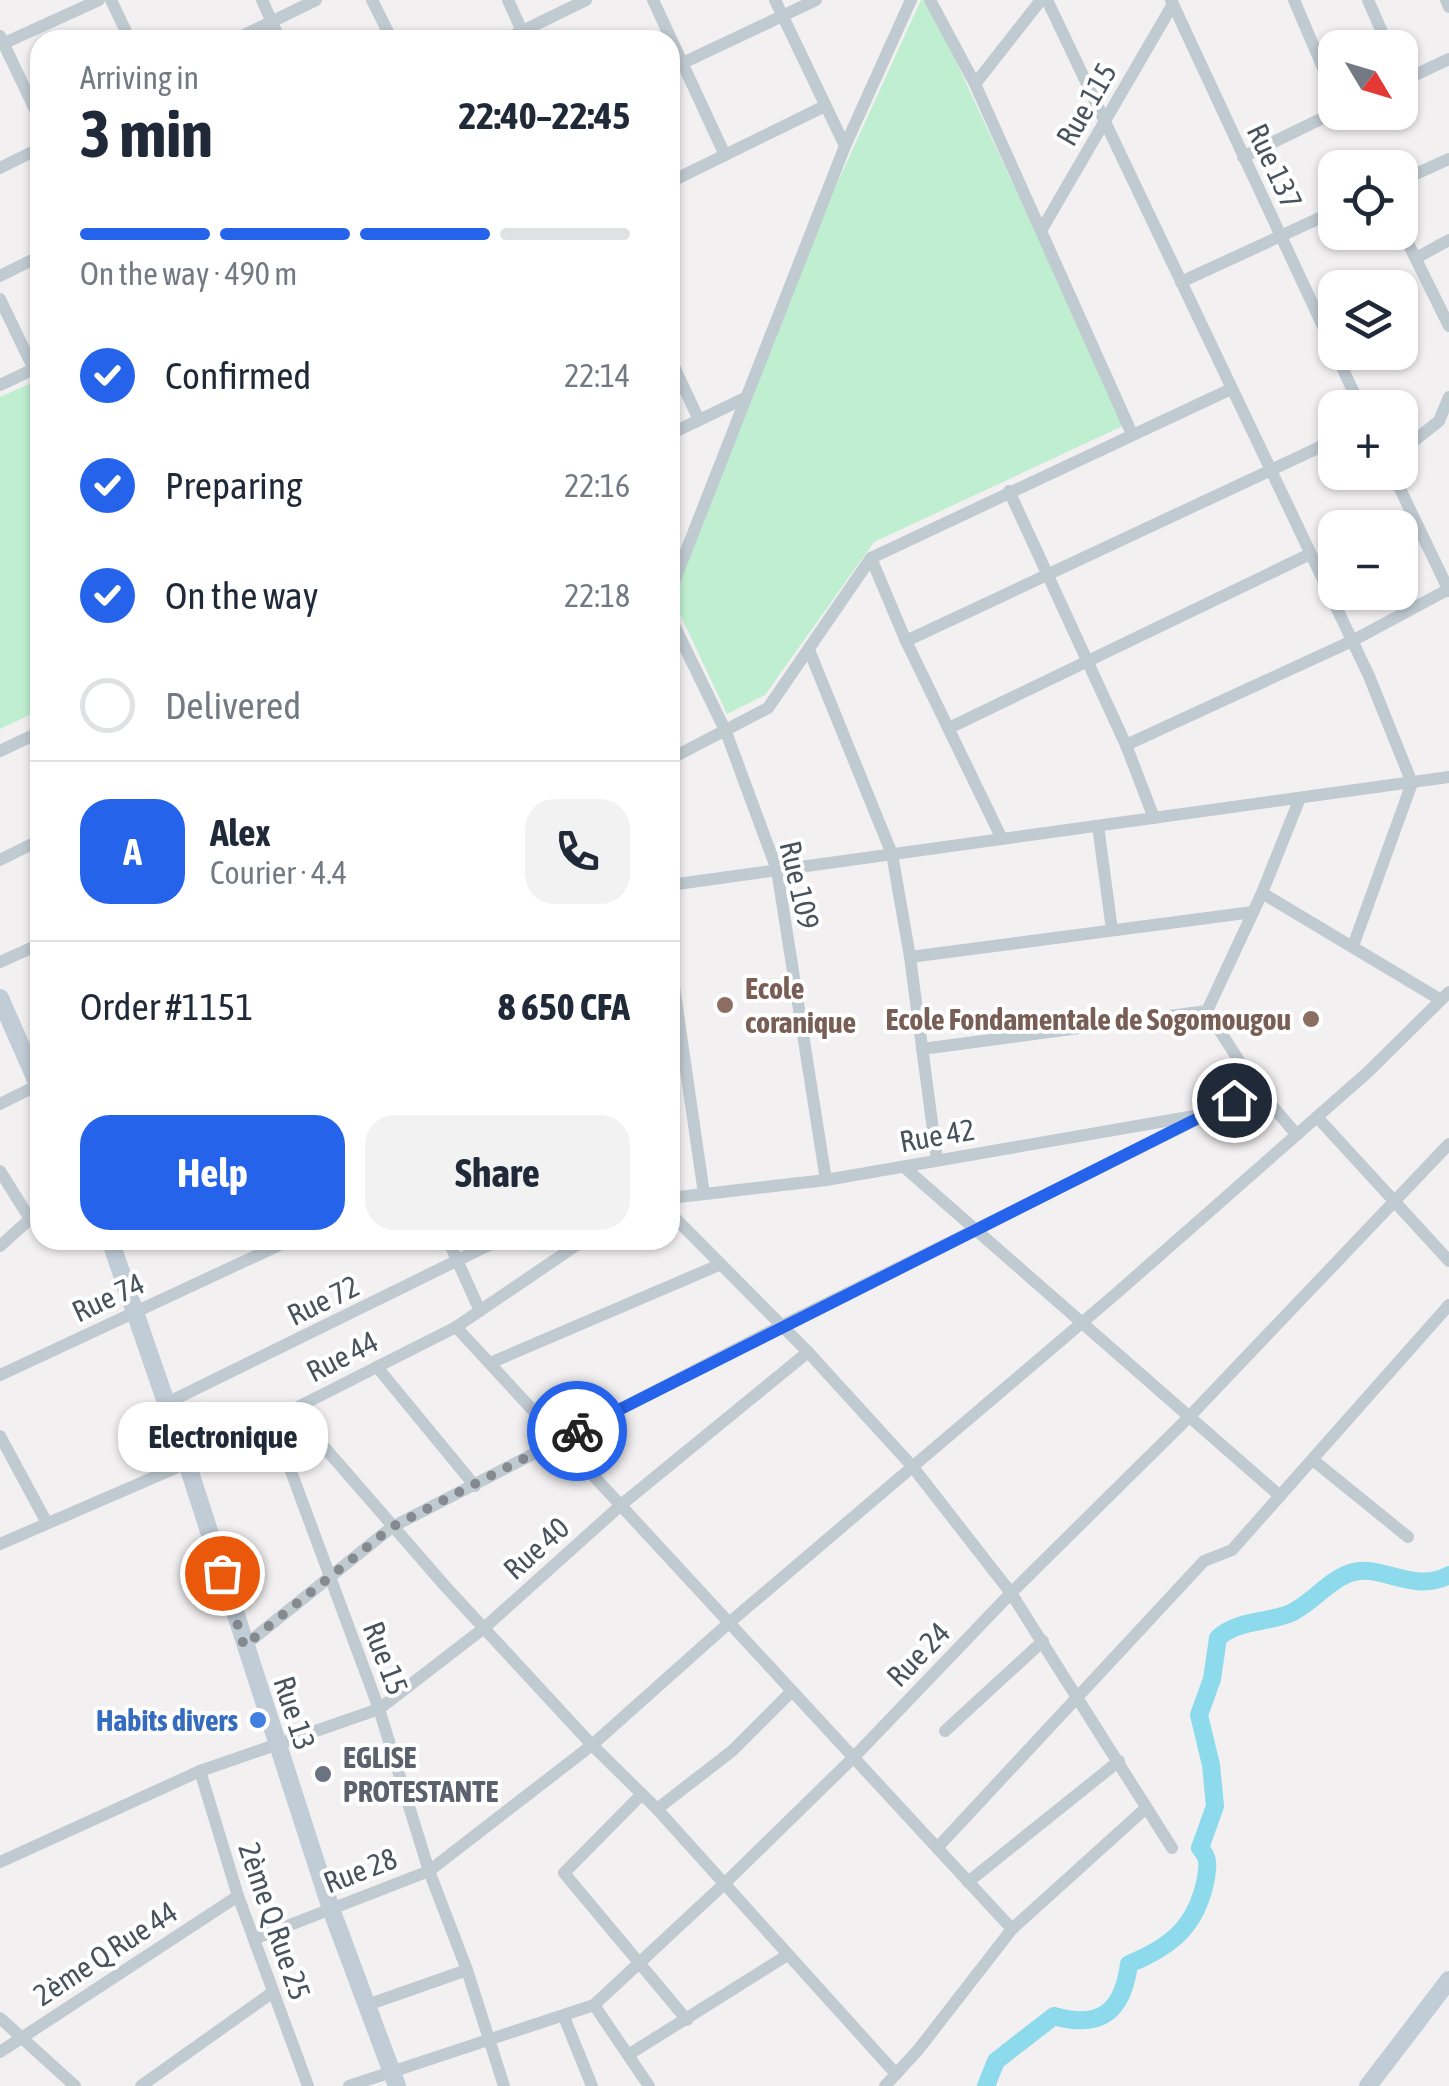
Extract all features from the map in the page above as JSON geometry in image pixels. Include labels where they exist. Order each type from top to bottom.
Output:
[{"type":"street","points":[[30,100],[1,41],[99,0]]},
{"type":"street","points":[[111,0],[125,30]]},
{"type":"street","points":[[262,0],[276,30]]},
{"type":"street","points":[[257,30],[316,0]]},
{"type":"street","points":[[372,0],[387,30]]},
{"type":"street","points":[[508,0],[522,30]]},
{"type":"street","points":[[524,30],[586,0]]},
{"type":"street","points":[[652,0],[663,30]]},
{"type":"street","points":[[775,0],[844,146]]},
{"type":"street","points":[[680,64],[816,0]]},
{"type":"street","points":[[680,566],[844,146],[912,0]]},
{"type":"street","points":[[930,0],[975,84],[1132,434]]},
{"type":"street","points":[[975,84],[1044,0],[1352,641],[1412,782],[1352,946]]},
{"type":"street","points":[[1294,0],[1318,56]]},
{"type":"street","points":[[1368,0],[1381,30]]},
{"type":"street","points":[[1446,0],[1449,7]]},
{"type":"street","name":"Rue 115","points":[[1042,229],[1172,2]]},
{"type":"street","name":"Rue 137","points":[[1172,2],[1353,390]]},
{"type":"street","points":[[1418,71],[1449,58]]},
{"type":"street","points":[[680,73],[725,155]]},
{"type":"street","points":[[680,177],[825,106]]},
{"type":"street","points":[[1243,157],[1318,120]]},
{"type":"street","points":[[0,168],[30,153]]},
{"type":"street","points":[[1418,173],[1449,159]]},
{"type":"street","points":[[1180,282],[1318,219]]},
{"type":"street","points":[[1416,258],[1449,240]]},
{"type":"street","points":[[1412,250],[1449,326]]},
{"type":"street","points":[[0,276],[30,261]]},
{"type":"street","points":[[0,298],[30,357]]},
{"type":"street","points":[[0,385],[30,376]]},
{"type":"street","points":[[680,379],[699,420]]},
{"type":"street","points":[[680,754],[768,708],[871,558],[1231,389]]},
{"type":"street","points":[[1418,438],[1439,421],[1449,397]]},
{"type":"street","points":[[680,429],[743,399]]},
{"type":"street","points":[[906,641],[1318,448]]},
{"type":"street","points":[[1126,745],[1352,641],[1449,590],[1401,490]]},
{"type":"street","points":[[1009,491],[1126,745],[1154,818]]},
{"type":"street","points":[[949,728],[1310,554]]},
{"type":"street","points":[[871,558],[906,641],[1002,839]]},
{"type":"street","name":"Rue 109","points":[[680,638],[726,732],[776,870],[826,1180]]},
{"type":"street","points":[[809,650],[892,854],[938,1160]]},
{"type":"street","points":[[0,751],[30,737]]},
{"type":"street","points":[[680,884],[1449,777]]},
{"type":"street","points":[[1207,1011],[1262,893],[1300,798]]},
{"type":"street","points":[[1098,826],[1112,930]]},
{"type":"street","points":[[0,860],[30,845]]},
{"type":"street","points":[[1262,893],[1445,996]]},
{"type":"street","points":[[910,957],[1253,912]]},
{"type":"street","points":[[0,962],[30,948]]},
{"type":"street","name":"Rue 28","points":[[254,1939],[429,1870],[592,1746],[730,1622],[1297,1135],[1445,996]]},
{"type":"street","points":[[0,998],[30,1046]]},
{"type":"street","points":[[922,1049],[1207,1011]]},
{"type":"street","points":[[1207,1011],[1256,1087],[1297,1135]]},
{"type":"street","points":[[680,1036],[704,1194]]},
{"type":"street","points":[[680,1084],[688,1083]]},
{"type":"street","name":"Rue 42","points":[[244,1646],[392,1527],[782,1326],[978,1232],[1256,1087]]},
{"type":"street","points":[[0,1104],[30,1091]]},
{"type":"street","name":"Rue 42","points":[[680,1197],[826,1180],[1212,1112]]},
{"type":"street","points":[[1317,1117],[1449,1261]]},
{"type":"street","name":"Rue 24","points":[[349,2086],[395,2079],[594,2005],[854,1758],[1011,1593],[1188,1418],[1449,1144]]},
{"type":"street","points":[[904,1167],[1280,1496]]},
{"type":"street","points":[[0,1171],[30,1208]]},
{"type":"street","points":[[0,1246],[30,1219]]},
{"type":"street","points":[[680,1223],[808,1352],[912,1466],[1011,1593],[1172,1848]]},
{"type":"street","name":"Rue 13","points":[[114,1250],[331,1908],[395,2079]]},
{"type":"street","name":"Rue 74","points":[[0,1375],[269,1250]]},
{"type":"street","points":[[453,1250],[480,1311]]},
{"type":"street","name":"Rue 72","points":[[166,1403],[480,1250]]},
{"type":"street","name":"Rue 44","points":[[0,1544],[187,1463],[456,1327],[557,1250]]},
{"type":"street","points":[[490,1363],[719,1265]]},
{"type":"street","points":[[937,1848],[1204,1561],[1232,1550],[1449,1305]]},
{"type":"street","points":[[456,1327],[1012,1929]]},
{"type":"street","name":"Rue 40","points":[[0,1862],[200,1771],[379,1710],[484,1628],[621,1505],[808,1352]]},
{"type":"street","points":[[377,1367],[475,1486]]},
{"type":"street","points":[[292,1410],[392,1527],[592,1746],[657,1810],[896,2074]]},
{"type":"street","name":"Rue 15","points":[[272,1420],[379,1710],[429,1870],[467,1970],[504,2086]]},
{"type":"street","points":[[0,1436],[46,1524]]},
{"type":"street","points":[[1312,1460],[1408,1537]]},
{"type":"street","points":[[945,1732],[1043,1642]]},
{"type":"street","points":[[657,1810],[732,1750],[792,1690]]},
{"type":"street","points":[[968,1882],[1119,1761]]},
{"type":"street","name":"2ème Q Rue 25","points":[[200,1771],[238,1896],[308,2086]]},
{"type":"street","points":[[642,1794],[564,1872],[688,2020]]},
{"type":"street","points":[[885,2086],[1012,1929],[1146,1808]]},
{"type":"street","name":"2ème Q Rue 44","points":[[0,2052],[238,1896]]},
{"type":"street","points":[[628,2055],[786,1956]]},
{"type":"street","points":[[368,2005],[467,1970]]},
{"type":"street","points":[[1368,2086],[1449,1980]]},
{"type":"street","points":[[140,2086],[272,1992]]},
{"type":"street","points":[[594,2005],[649,2086]]},
{"type":"street","points":[[564,2017],[592,2086]]},
{"type":"street","points":[[0,2018],[75,2086]]},
{"type":"green space","points":[[921,0],[928,1],[1125,425],[874,542],[765,695],[727,714],[680,614],[680,576],[802,260]]},
{"type":"green space","points":[[30,386],[30,715],[0,729],[0,397]]},
{"type":"waterway","points":[[986,2086],[996,2061],[1054,2016],[1085,2020],[1107,2012],[1122,1994],[1129,1964],[1158,1950],[1181,1932],[1196,1909],[1207,1869],[1200,1848],[1215,1806],[1211,1765],[1199,1715],[1212,1679],[1218,1638],[1234,1628],[1291,1613],[1350,1573],[1373,1571],[1423,1582],[1449,1575]]},
{"type":"way so far","points":[[222,1573],[244,1646],[392,1527],[577,1431]]},
{"type":"place","name":"Ecole coranique","points":[[725,1005]]},
{"type":"place","name":"Ecole Fondamentale de Sogomougou","points":[[1311,1019]]},
{"type":"place","name":"Electronique","points":[[222,1573]]},
{"type":"place","name":"Habits divers","points":[[258,1720]]},
{"type":"place","name":"EGLISE PROTESTANTE","points":[[323,1774]]},
{"type":"route","points":[[577,1431],[1234,1100]]}]
